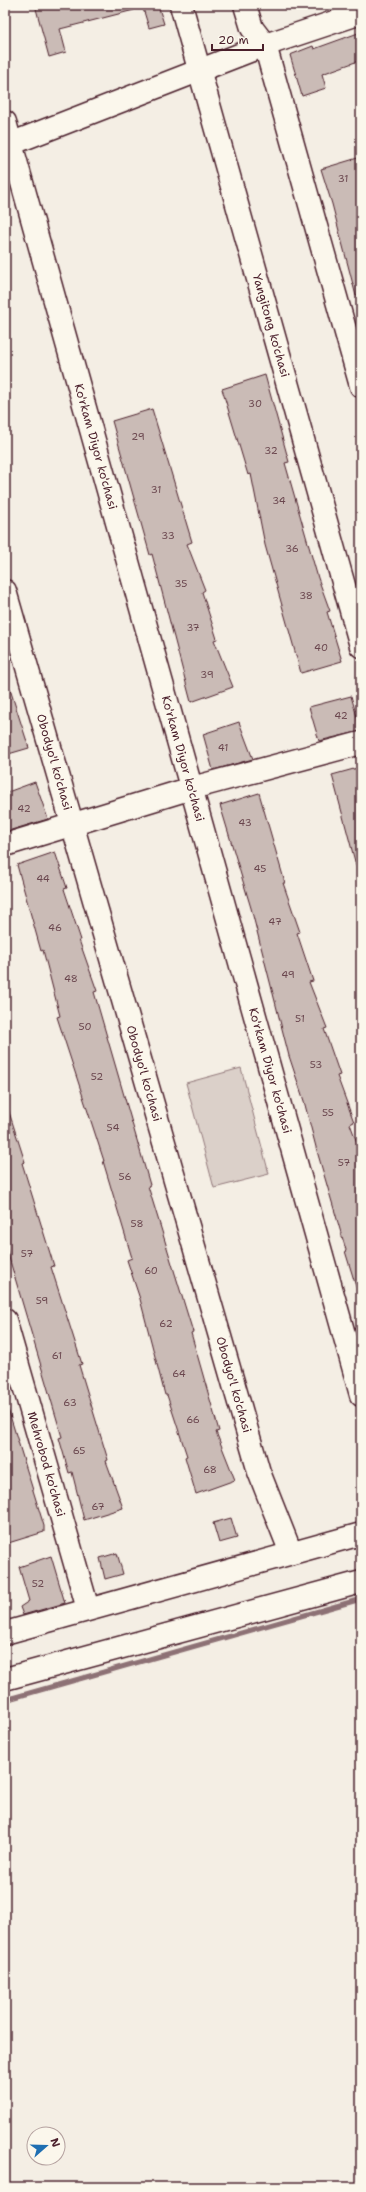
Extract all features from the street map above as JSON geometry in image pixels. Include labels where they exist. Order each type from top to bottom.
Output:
[{"type":"street","name":"Yangitong ko'chasi","points":[[181,5],[361,646]]},
{"type":"street","points":[[245,5],[252,28],[265,45],[361,386]]},
{"type":"street","points":[[8,145],[265,45],[361,13]]},
{"type":"street","name":"Ko'rkam Diyor ko'chasi","points":[[5,122],[8,145],[192,788],[361,1395]]},
{"type":"street","name":"Obodyo'l ko'chasi","points":[[5,591],[71,826],[259,1472],[291,1553]]},
{"type":"street","points":[[5,845],[192,788],[361,742]]},
{"type":"street","name":"Mehrobod ko'chasi","points":[[5,1320],[88,1609]]},
{"type":"street","points":[[5,1633],[361,1534]]},
{"type":"street","points":[[5,1679],[361,1582]]},
{"type":"shaded area","points":[[241,1068],[269,1174],[214,1188],[186,1083]]},
{"type":"building","points":[[35,5],[133,5],[134,10],[60,29],[66,52],[49,57]]},
{"type":"building","points":[[142,5],[158,5],[164,24],[149,28]]},
{"type":"building","points":[[361,32],[361,60],[322,74],[326,88],[302,96],[290,55],[313,46],[314,49]]},
{"type":"building","points":[[361,157],[361,295],[356,296],[332,204],[321,169]]},
{"type":"building","points":[[265,375],[289,462],[285,463],[318,578],[330,611],[327,612],[342,661],[301,673],[265,545],[251,474],[248,475],[222,389]]},
{"type":"building","points":[[152,409],[192,542],[187,544],[205,590],[202,592],[217,639],[214,640],[233,687],[191,702],[152,554],[150,555],[112,421]]},
{"type":"building","points":[[5,683],[8,683],[29,748],[5,755]]},
{"type":"building","points":[[351,696],[361,731],[319,741],[309,707]]},
{"type":"building","points":[[239,722],[253,759],[213,770],[203,734]]},
{"type":"building","points":[[361,767],[361,868],[357,869],[332,775]]},
{"type":"building","points":[[35,782],[48,819],[8,831],[5,820],[5,793]]},
{"type":"building","points":[[259,793],[285,883],[283,883],[300,932],[297,933],[313,981],[309,982],[327,1028],[324,1029],[340,1075],[337,1076],[354,1122],[350,1124],[361,1153],[361,1292],[358,1293],[304,1101],[289,1056],[251,908],[220,805]]},
{"type":"building","points":[[55,852],[67,888],[64,889],[81,940],[79,940],[97,991],[94,992],[150,1185],[148,1186],[193,1332],[191,1333],[219,1431],[216,1432],[235,1480],[196,1494],[185,1457],[187,1456],[167,1395],[165,1395],[140,1299],[127,1260],[132,1258],[104,1161],[57,1017],[60,1016],[43,950],[41,951],[17,865]]},
{"type":"building","points":[[5,1109],[8,1109],[25,1162],[22,1163],[54,1266],[51,1267],[82,1364],[79,1365],[108,1460],[106,1461],[123,1508],[84,1520],[72,1472],[69,1473],[59,1438],[62,1437],[5,1244]]},
{"type":"building","points":[[8,1409],[44,1526],[44,1532],[5,1544],[5,1410]]},
{"type":"building","points":[[231,1518],[237,1538],[219,1543],[213,1523]]},
{"type":"building","points":[[117,1553],[123,1574],[105,1579],[100,1558]]},
{"type":"building","points":[[51,1556],[65,1603],[23,1615],[20,1607],[29,1601],[19,1567]]},
{"type":"waterway","points":[[5,1700],[361,1599]]}]
